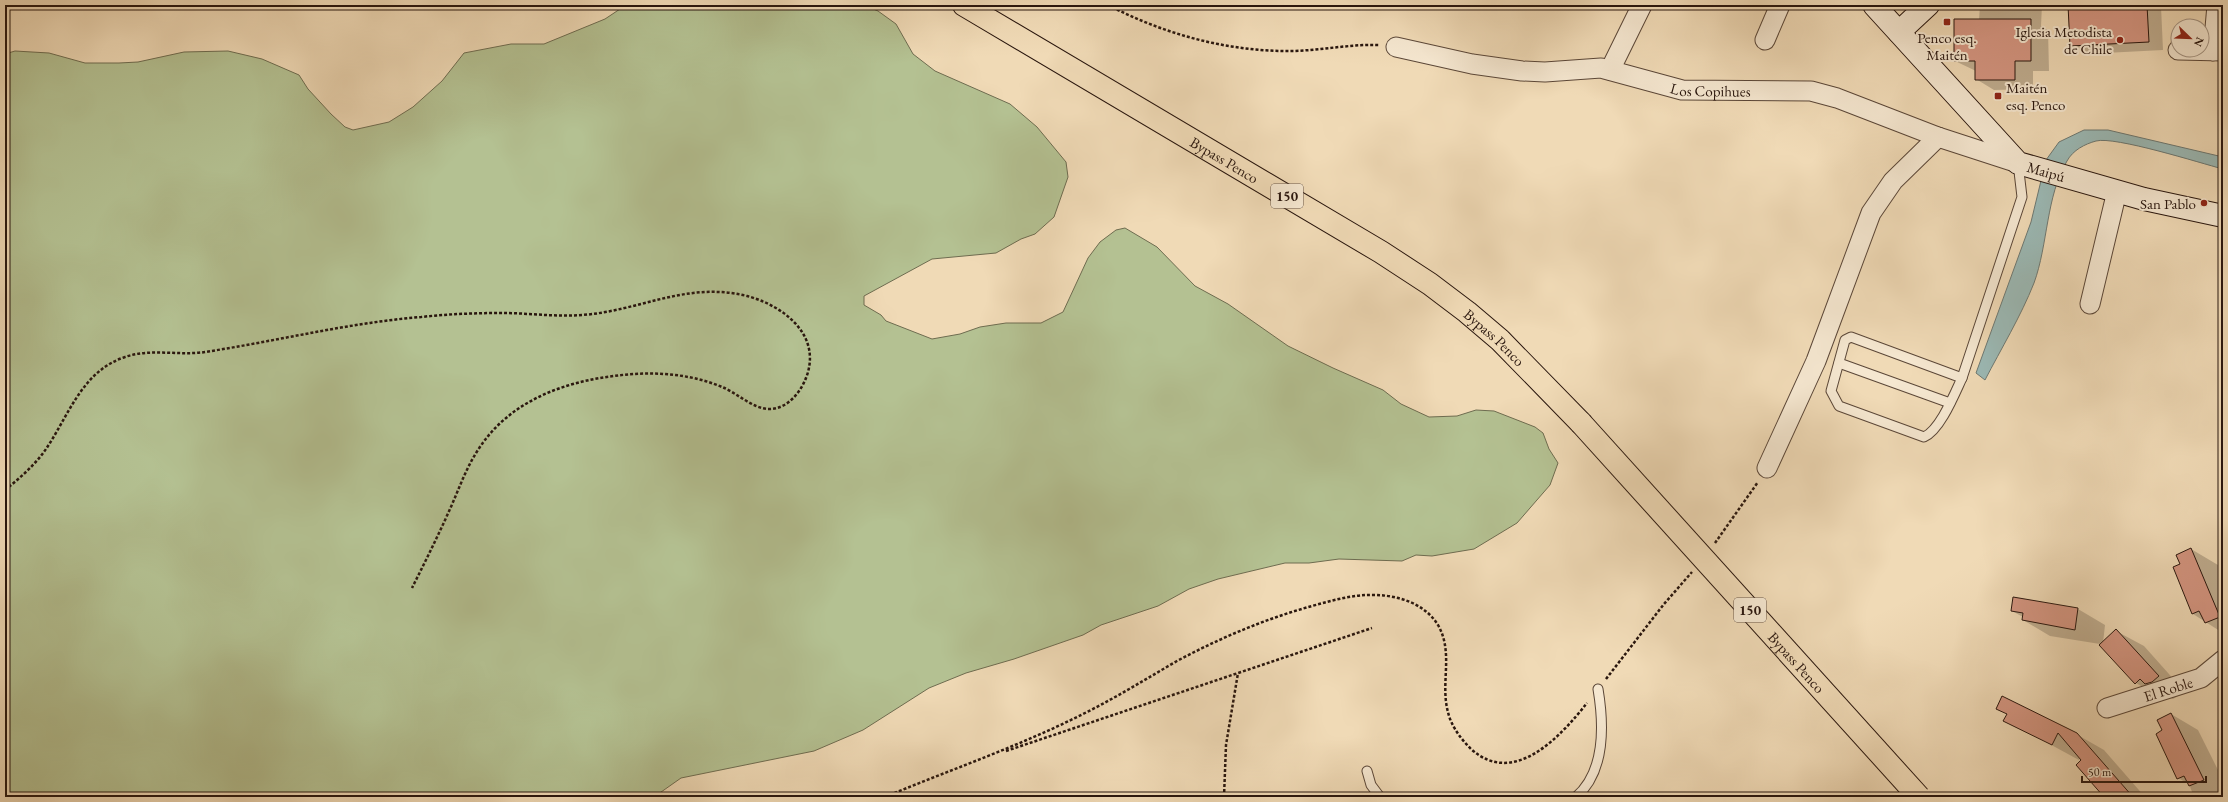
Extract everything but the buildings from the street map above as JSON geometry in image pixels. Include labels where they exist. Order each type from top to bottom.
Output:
[{"type":"main road","name":"Bypass Penco","points":[[964,5],[1375,248],[1430,284],[1500,340],[1581,423],[1919,797]]},
{"type":"main road","name":"Maipú","points":[[1874,5],[2026,165],[2167,205],[2223,216]]},
{"type":"main road","points":[[1899,32],[1928,5]]},
{"type":"street","points":[[1610,70],[1642,5]]},
{"type":"street","points":[[1765,40],[1780,5]]},
{"type":"street","points":[[2217,5],[2218,51]]},
{"type":"street","name":"Los Copihues","points":[[1396,46],[1472,64],[1522,72],[1545,72],[1593,68],[1610,70],[1682,90],[1810,91],[1837,98],[1938,137],[2026,165]]},
{"type":"street","points":[[1767,468],[1816,361],[1870,213],[1893,181],[1938,137]]},
{"type":"street","points":[[2090,304],[2117,191]]},
{"type":"street","name":"El Roble","points":[[2107,708],[2201,678],[2223,660]]},
{"type":"lane","points":[[1962,378],[1851,337],[1845,340],[1831,391],[1839,406],[1924,437],[1931,434],[1950,404],[1962,378],[2022,197],[2026,165]]},
{"type":"lane","points":[[1839,363],[1950,404]]},
{"type":"lane","points":[[1576,797],[1588,783],[1598,757],[1602,724],[1598,689]]},
{"type":"lane","points":[[1367,771],[1371,785],[1380,797]]},
{"type":"path","points":[[1108,5],[1158,28],[1192,38],[1233,46],[1294,51],[1370,44],[1396,46]]},
{"type":"path","points":[[5,490],[39,458],[74,399],[91,379],[113,362],[137,354],[199,353],[336,328],[418,317],[501,313],[560,315],[596,313],[670,295],[698,292],[731,293],[762,301],[786,313],[800,328],[808,345],[810,363],[805,382],[793,398],[774,409],[759,407],[728,389],[710,382],[691,377],[647,373],[596,378],[559,388],[529,401],[512,412],[488,436],[472,460],[412,588]]},
{"type":"path","points":[[1713,545],[1767,468]]},
{"type":"path","points":[[988,757],[1086,713],[1178,661],[1234,633],[1295,611],[1359,595],[1385,595],[1407,601],[1420,607],[1433,618],[1442,634],[1446,654],[1448,713],[1458,734],[1465,743],[1484,758],[1504,763],[1515,762],[1540,751],[1563,730],[1598,689],[1664,604],[1696,567]]},
{"type":"path","points":[[885,797],[988,757],[1372,628]]},
{"type":"path","points":[[1224,797],[1226,746],[1238,673]]},
{"type":"green space","points":[[626,5],[864,5],[878,11],[896,24],[913,54],[935,71],[1010,104],[1037,127],[1066,162],[1068,177],[1054,217],[1035,234],[1021,239],[996,253],[932,259],[864,296],[864,305],[881,315],[886,321],[932,339],[960,334],[980,327],[1006,323],[1041,323],[1063,312],[1088,258],[1100,242],[1116,230],[1125,228],[1157,247],[1195,286],[1228,304],[1288,346],[1383,390],[1401,404],[1429,417],[1457,416],[1476,410],[1494,411],[1535,427],[1543,433],[1549,449],[1558,463],[1550,485],[1517,523],[1474,549],[1432,556],[1416,555],[1402,561],[1339,559],[1309,563],[1285,563],[1218,579],[1189,589],[1158,606],[1101,625],[1083,635],[1014,659],[966,673],[929,688],[863,730],[814,751],[681,778],[654,797],[5,797],[5,54],[15,51],[49,53],[85,63],[119,63],[138,62],[184,52],[228,51],[262,59],[299,75],[308,89],[331,114],[345,127],[353,130],[389,122],[413,107],[442,81],[464,53],[511,44],[544,44],[605,19]]},
{"type":"water","points":[[2084,130],[2108,130],[2223,157],[2223,169],[2121,142],[2096,141],[2076,151],[2067,161],[2055,189],[2039,268],[2034,283],[2017,320],[1985,380],[1976,373],[2031,222],[2046,160],[2059,142]]},
{"type":"place","name":"Penco esq. Maitén","points":[[1947,22]]},
{"type":"place","name":"Iglesia Metodista de Chile","points":[[2120,40]]},
{"type":"place","name":"Maitén esq. Penco","points":[[1998,96]]},
{"type":"place","name":"San Pablo","points":[[2204,203]]}]
